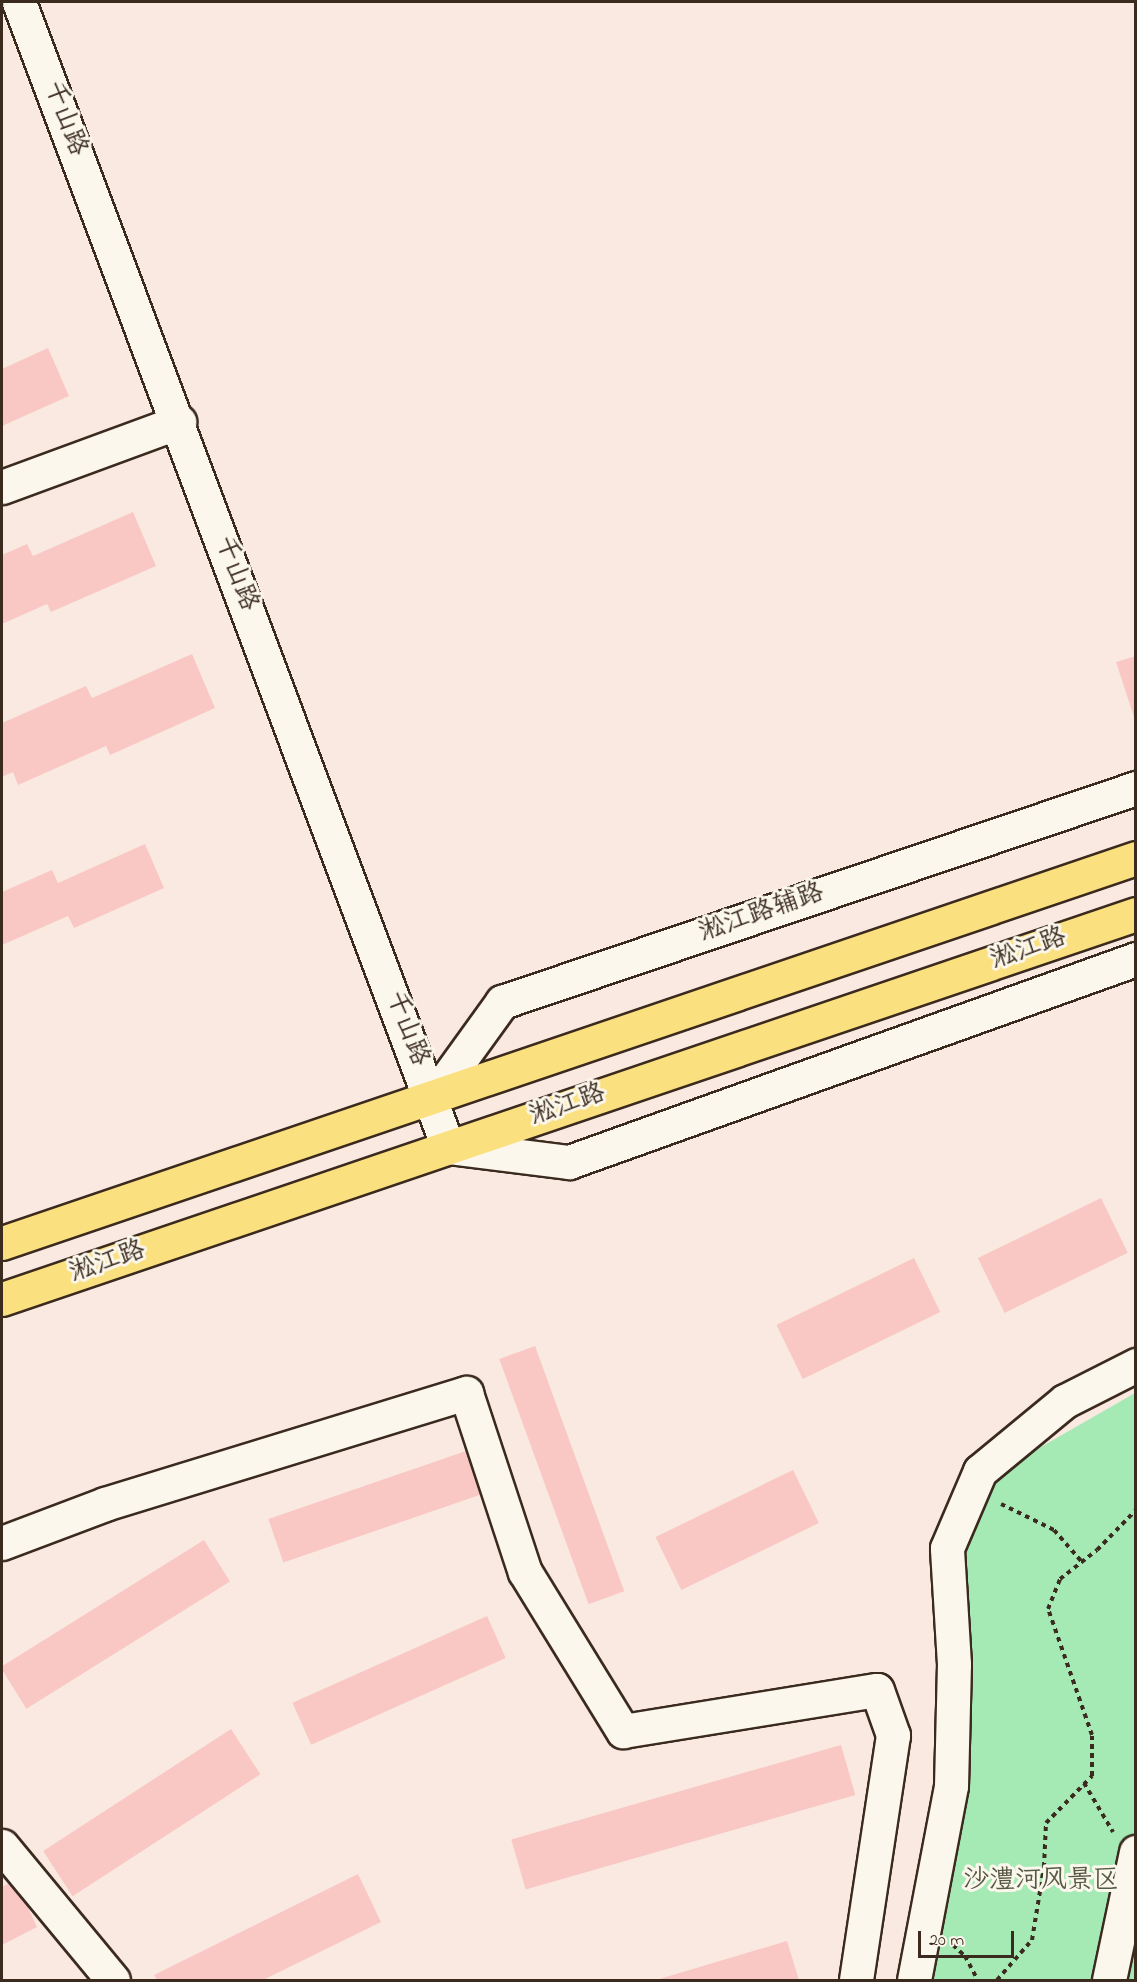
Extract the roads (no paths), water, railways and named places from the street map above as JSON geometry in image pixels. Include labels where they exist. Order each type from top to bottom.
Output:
[{"type":"main road","name":"淞江路","points":[[2,1243],[432,1099],[1136,858]]},
{"type":"main road","name":"淞江路","points":[[2,1299],[1136,914]]},
{"type":"street","name":"千山路","points":[[19,2],[179,422],[448,1147]]},
{"type":"street","points":[[2,487],[179,422]]},
{"type":"street","name":"淞江路辅路","points":[[432,1099],[502,1002],[1136,788]]},
{"type":"street","points":[[448,1147],[569,1162],[1136,959]]},
{"type":"street","points":[[914,1980],[951,1786],[954,1664],[947,1548],[980,1471],[1065,1401],[1136,1365]]},
{"type":"street","points":[[2,1543],[105,1504],[466,1393],[525,1572],[623,1731],[877,1690],[893,1735],[856,1980]]},
{"type":"street","points":[[2,1846],[113,1980]]},
{"type":"street","points":[[1109,1980],[1134,1858]]},
{"type":"park label","name":"沙澧河风景区","points":[[1041,1882]]}]
